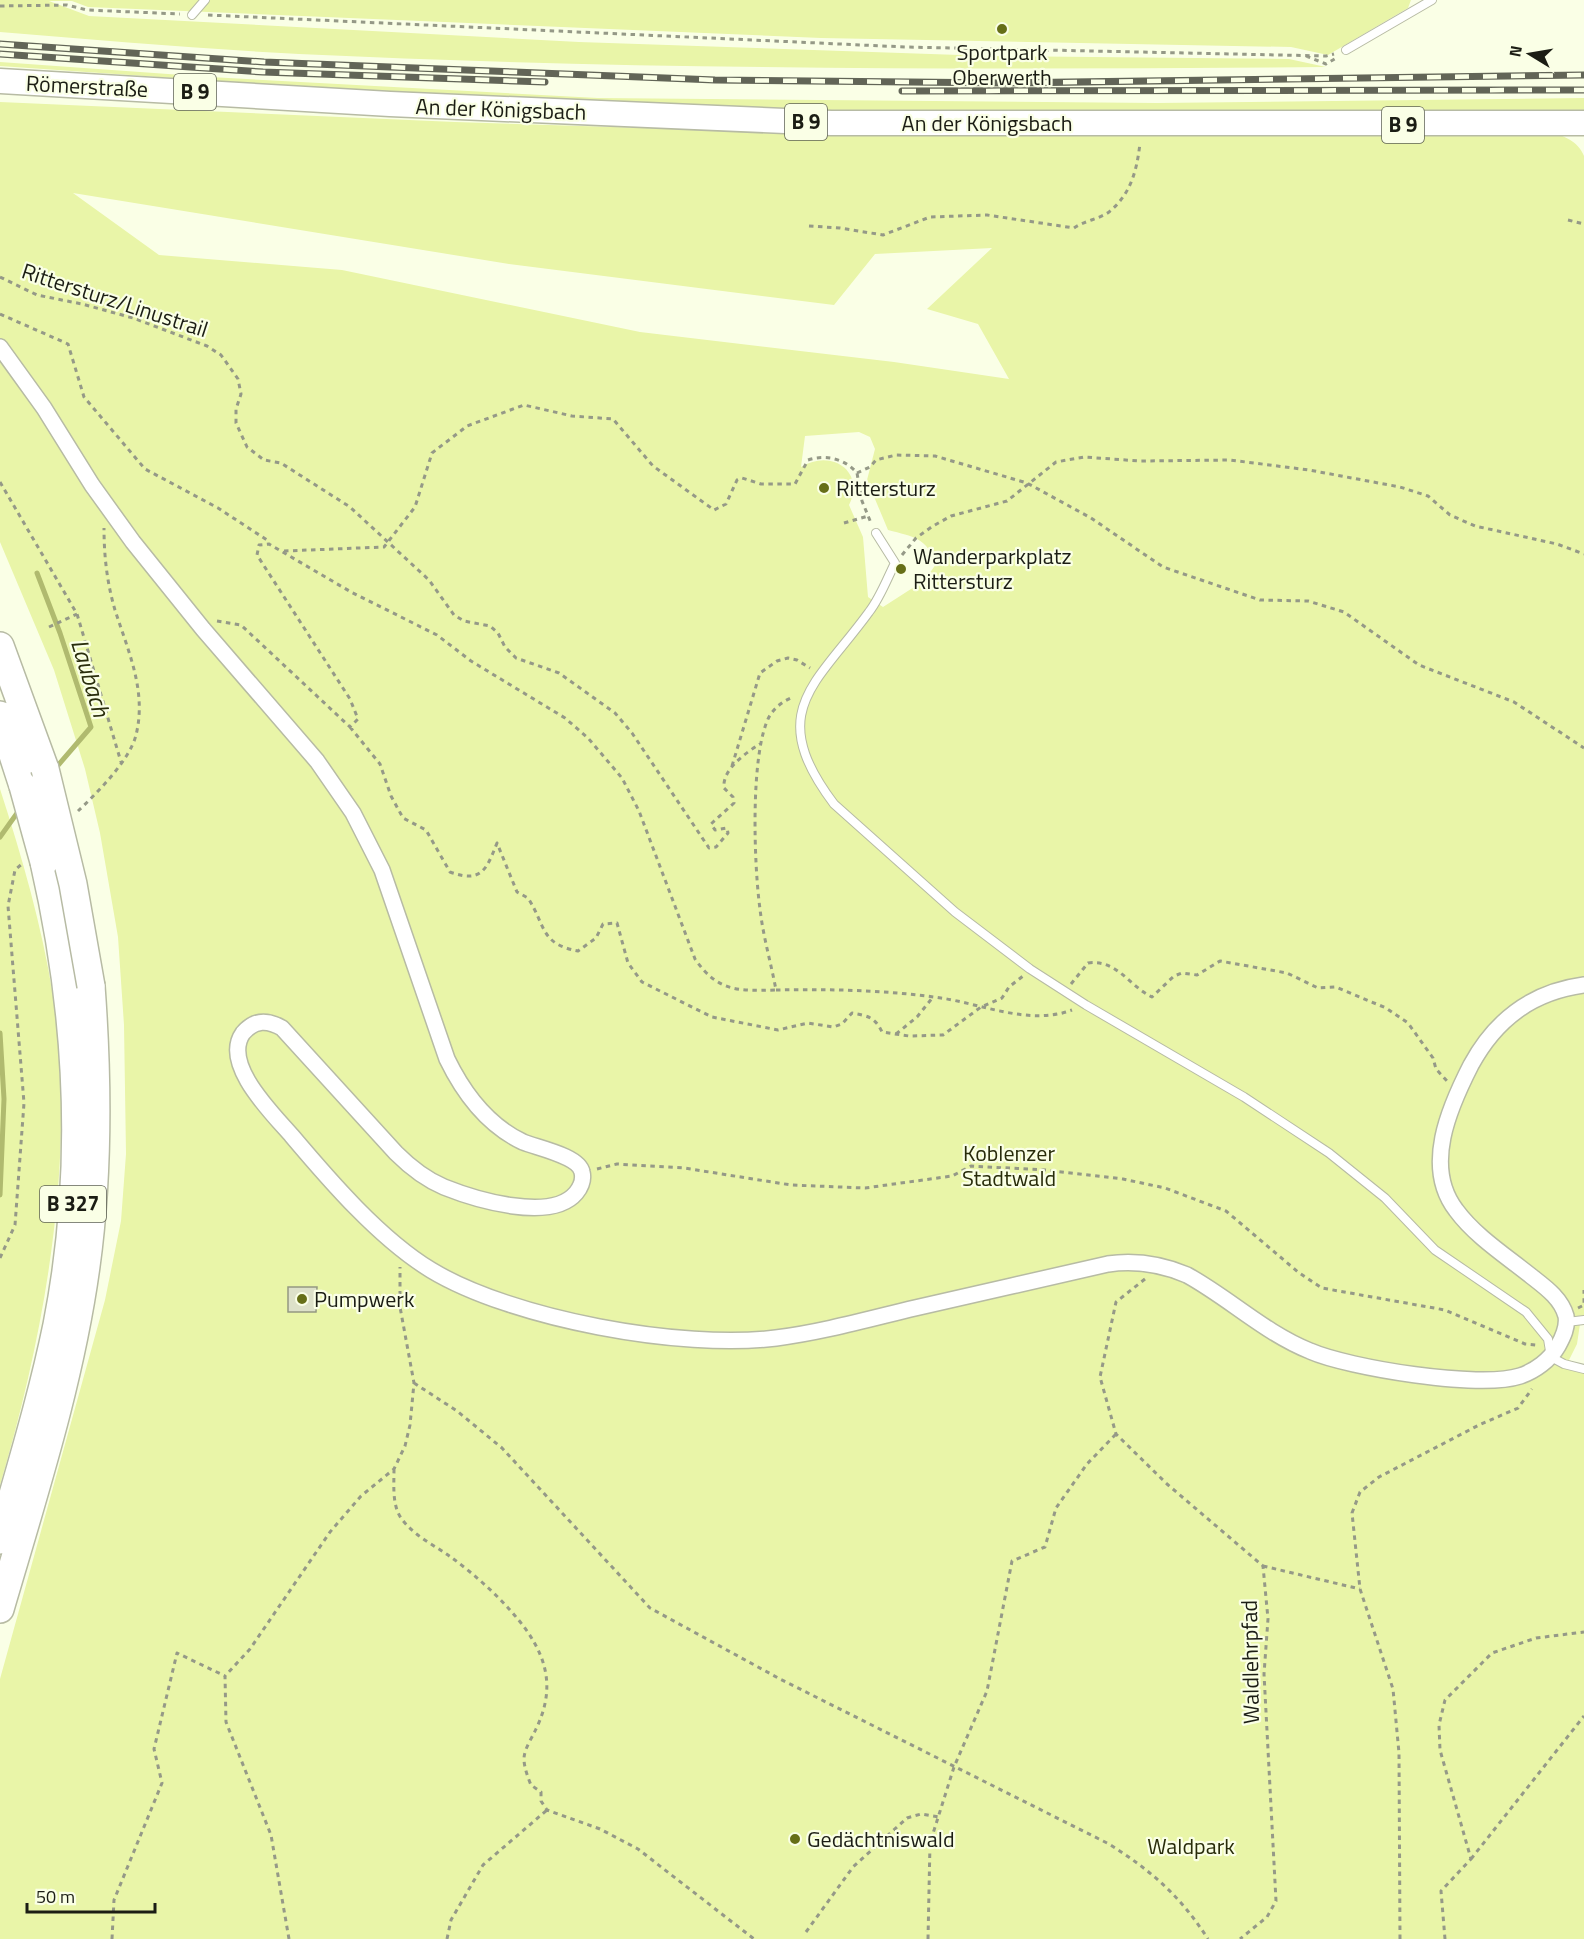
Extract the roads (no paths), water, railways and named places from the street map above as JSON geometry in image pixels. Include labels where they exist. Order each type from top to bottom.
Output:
[{"type":"highway","name":"B 327","points":[[0,646],[45,769],[82,929],[91,986],[97,1139],[86,1267],[70,1355],[0,1609]]},
{"type":"highway","name":"B 327","points":[[0,715],[44,862],[60,936],[73,1037],[76,1092],[72,1206],[57,1323],[43,1389],[0,1540]]},
{"type":"main road","name":"Römerstraße","points":[[0,81],[390,104]]},
{"type":"main road","name":"An der Königsbach","points":[[390,104],[831,123],[1584,123]]},
{"type":"street","points":[[0,346],[44,408],[103,501],[203,629],[317,761],[353,813],[382,870],[447,1059],[462,1089],[479,1110],[502,1129],[521,1141],[576,1162],[582,1172],[582,1183],[577,1192],[571,1198],[550,1206],[497,1203],[443,1186],[416,1172],[396,1153],[282,1028],[265,1022],[250,1026],[240,1037],[238,1054],[243,1073],[252,1087],[324,1171],[405,1252],[451,1280],[527,1310],[589,1324],[667,1336],[723,1341],[784,1337],[1108,1263],[1134,1262],[1173,1269],[1187,1275],[1280,1337],[1332,1358],[1418,1374],[1473,1380],[1510,1379],[1522,1375],[1547,1356],[1563,1338],[1567,1322],[1563,1308],[1552,1294],[1467,1223],[1446,1194],[1439,1167],[1440,1154],[1459,1093],[1482,1046],[1505,1019],[1521,1006],[1544,994],[1584,985]]},
{"type":"lane","points":[[192,15],[205,0]]},
{"type":"lane","points":[[1346,50],[1432,0]]},
{"type":"lane","points":[[876,533],[896,563],[870,611],[819,674],[804,700],[800,720],[803,746],[814,774],[834,804],[955,912],[1030,969],[1086,1005],[1205,1074],[1329,1153],[1385,1198],[1443,1257],[1526,1312],[1543,1331],[1547,1356],[1564,1364],[1584,1369]]},
{"type":"lane","points":[[1567,1322],[1584,1320]]},
{"type":"waterway","name":"Laubach","points":[[37,573],[60,633],[91,727],[54,770]]},
{"type":"waterway","name":"Laubach","points":[[0,837],[20,809]]},
{"type":"waterway","name":"Laubach","points":[[0,1033],[4,1099],[0,1195]]},
{"type":"railway","points":[[0,44],[264,62],[715,80],[1007,83],[1584,75]]},
{"type":"railway","points":[[0,54],[263,72],[545,82]]},
{"type":"railway","points":[[902,91],[1584,90]]},
{"type":"place","name":"Sportpark Oberwerth","points":[[1002,29]]},
{"type":"place","name":"Rittersturz","points":[[824,488]]},
{"type":"place","name":"Wanderparkplatz Rittersturz","points":[[901,569]]},
{"type":"place","name":"Pumpwerk","points":[[302,1299]]},
{"type":"place","name":"Gedächtniswald","points":[[795,1839]]},
{"type":"park label","name":"Koblenzer Stadtwald","points":[[1009,1166]]},
{"type":"park label","name":"Waldpark","points":[[1191,1846]]}]
